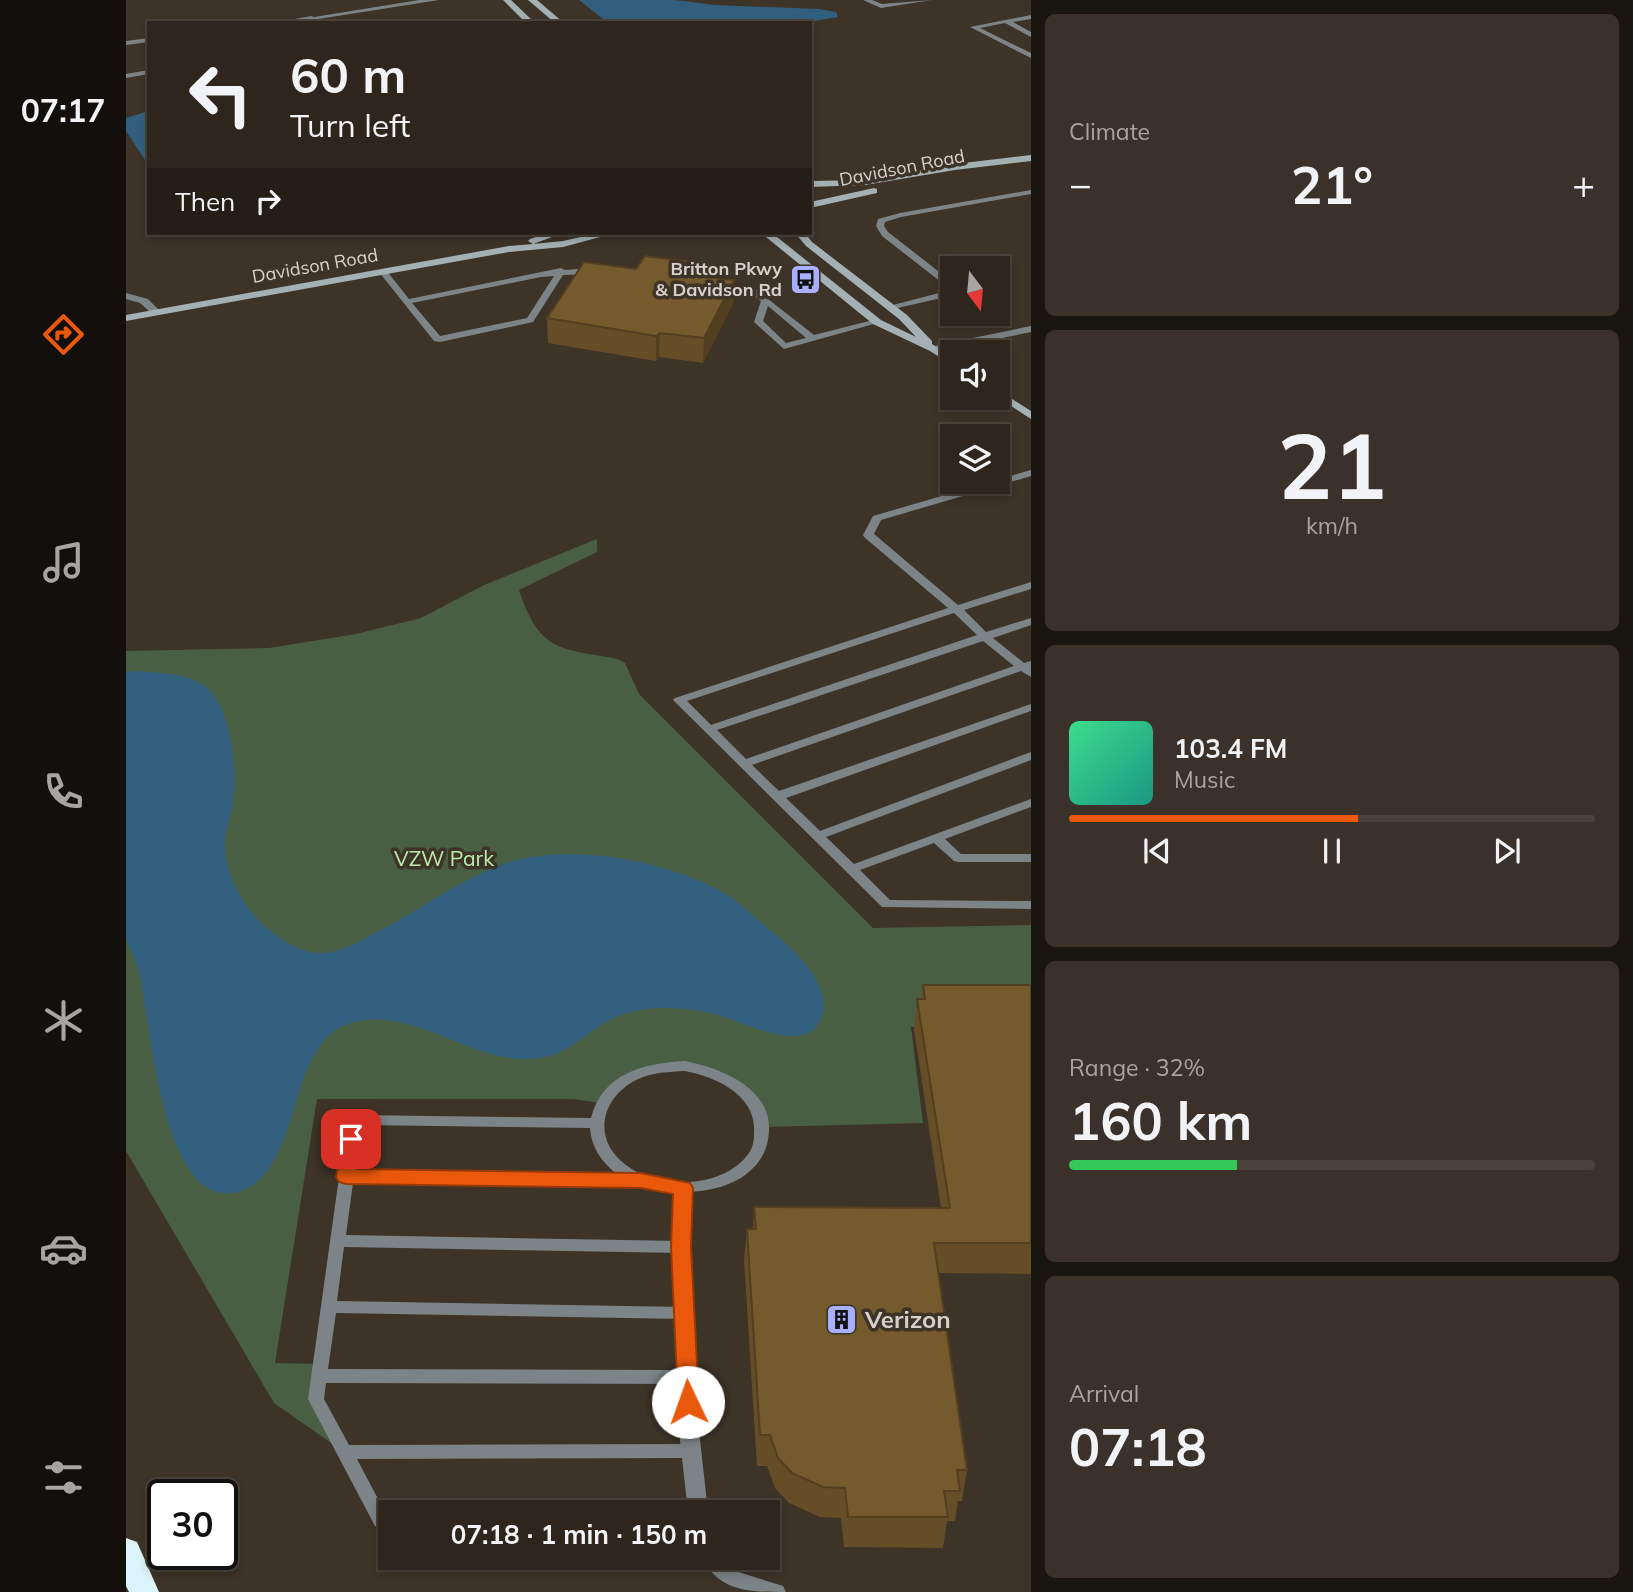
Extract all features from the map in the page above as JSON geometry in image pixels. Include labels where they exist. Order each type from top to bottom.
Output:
[{"type":"highway","points":[[126,1551],[144,1592]]},
{"type":"main road","points":[[507,0],[529,21]]},
{"type":"main road","points":[[533,0],[558,21]]},
{"type":"main road","name":"Davidson Road","points":[[812,205],[1031,158]]},
{"type":"main road","name":"Davidson Road","points":[[812,184],[865,184],[957,166],[1000,164]]},
{"type":"main road","name":"Davidson Road","points":[[509,249],[552,235]]},
{"type":"main road","name":"Davidson Road","points":[[126,318],[509,249],[563,244],[601,235]]},
{"type":"main road","points":[[768,235],[877,322],[934,349]]},
{"type":"main road","points":[[802,235],[809,244],[892,308],[940,353]]},
{"type":"main road","points":[[1010,401],[1031,415]]},
{"type":"street","points":[[314,20],[435,0]]},
{"type":"street","points":[[126,296],[144,301],[156,312]]},
{"type":"street","points":[[683,1188],[681,1247],[691,1451],[697,1500]]},
{"type":"street","points":[[722,1570],[728,1578],[776,1592]]},
{"type":"lane","points":[[866,0],[881,6],[929,0]]},
{"type":"lane","points":[[1031,17],[973,26],[1031,56]]},
{"type":"lane","points":[[1006,21],[1031,35]]},
{"type":"lane","points":[[126,43],[147,40]]},
{"type":"lane","points":[[126,76],[147,72]]},
{"type":"lane","points":[[892,308],[947,294],[949,288],[944,280],[885,233],[880,226],[881,221],[900,215],[1031,192]]},
{"type":"lane","points":[[406,300],[561,271],[607,272]]},
{"type":"lane","points":[[383,272],[436,339],[440,339],[530,320],[561,271]]},
{"type":"lane","points":[[701,281],[751,290],[813,339]]},
{"type":"lane","points":[[766,300],[758,322],[783,346],[877,322]]},
{"type":"lane","points":[[934,349],[1031,329]]},
{"type":"lane","points":[[1028,668],[984,636],[956,608],[868,535],[877,518],[1031,473]]},
{"type":"lane","points":[[1031,585],[679,700],[887,904],[1031,905]]},
{"type":"lane","points":[[709,729],[1031,621]]},
{"type":"lane","points":[[744,764],[1028,668]]},
{"type":"lane","points":[[778,796],[1031,707]]},
{"type":"lane","points":[[818,836],[1031,755]]},
{"type":"lane","points":[[852,869],[1031,803]]},
{"type":"lane","points":[[936,838],[958,858],[1031,858]]},
{"type":"lane","points":[[346,1177],[641,1180],[683,1188],[723,1181],[744,1169],[759,1149],[764,1127],[757,1105],[728,1078],[701,1068],[685,1066],[650,1069],[631,1076],[614,1088],[601,1103],[597,1123],[603,1151],[616,1166],[641,1180]]},
{"type":"lane","points":[[378,1515],[316,1399],[354,1120],[597,1123]]},
{"type":"lane","points":[[337,1241],[681,1247]]},
{"type":"lane","points":[[328,1307],[685,1313]]},
{"type":"lane","points":[[319,1376],[687,1377]]},
{"type":"lane","points":[[344,1452],[691,1451]]},
{"type":"green space","name":"VZW Park","points":[[597,539],[597,552],[519,590],[527,611],[544,637],[567,649],[618,659],[625,663],[639,694],[873,928],[1031,925],[1031,1015],[911,1027],[923,1123],[764,1127],[728,1078],[685,1066],[650,1069],[601,1103],[573,1099],[317,1099],[275,1363],[321,1364],[316,1399],[344,1452],[274,1403],[126,1151],[126,651],[269,648],[356,634],[421,618],[484,585]]},
{"type":"water","points":[[579,0],[675,0],[715,5],[819,9],[836,12],[838,17],[812,21],[605,21]]},
{"type":"water","points":[[147,112],[147,163],[126,131],[126,118]]},
{"type":"water","points":[[126,672],[173,674],[199,682],[215,697],[222,709],[231,740],[234,773],[233,801],[225,840],[231,876],[250,910],[277,937],[293,946],[320,953],[339,950],[368,937],[461,883],[509,862],[561,854],[620,858],[676,872],[702,882],[742,906],[789,947],[815,977],[823,1000],[823,1012],[817,1026],[806,1034],[793,1036],[761,1030],[718,1015],[688,1009],[658,1008],[614,1018],[572,1045],[549,1056],[515,1059],[491,1054],[419,1027],[394,1021],[370,1020],[345,1025],[326,1038],[313,1057],[276,1158],[262,1177],[243,1190],[215,1192],[193,1175],[177,1146],[164,1108],[155,1067],[138,968],[126,940]]},
{"type":"building","points":[[645,256],[686,261],[677,274],[734,280],[704,338],[660,333],[656,336],[547,318],[584,262],[636,269]]},
{"type":"building","name":"Verizon","points":[[923,985],[1031,985],[1031,1243],[934,1243],[967,1470],[957,1470],[960,1491],[944,1491],[948,1517],[848,1517],[845,1488],[823,1487],[792,1473],[778,1458],[770,1435],[760,1435],[747,1229],[756,1229],[754,1207],[950,1208],[917,999],[925,999]]},
{"type":"place","name":"Britton Pkwy & Davidson Rd","points":[[805,279]]},
{"type":"place","name":"Verizon","points":[[842,1320]]},
{"type":"route","points":[[351,1139],[346,1177],[641,1180],[683,1188],[681,1247],[688,1402]]}]
